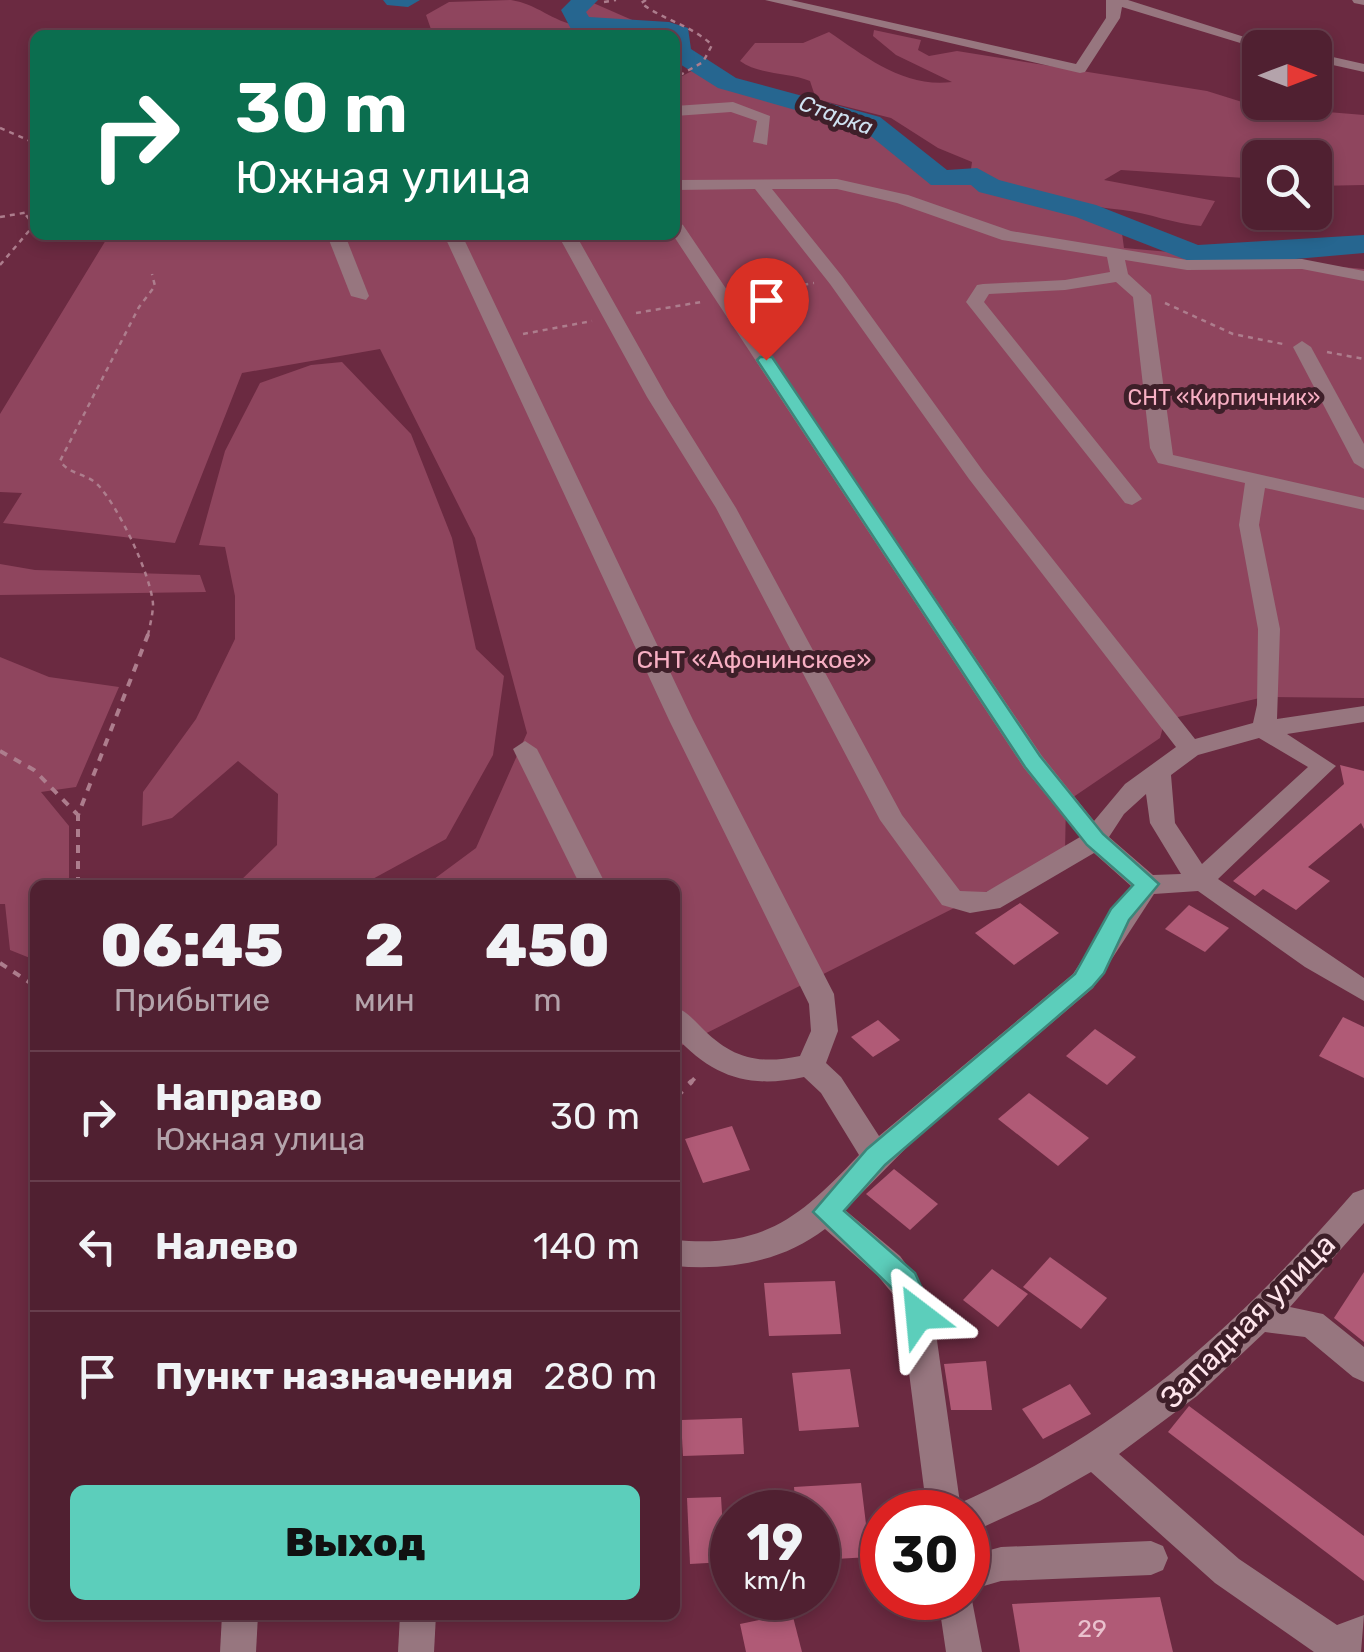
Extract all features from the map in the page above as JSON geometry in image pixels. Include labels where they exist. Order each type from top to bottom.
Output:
[{"type":"street","points":[[772,0],[1080,70],[1113,18],[1116,0],[1242,39]]},
{"type":"street","points":[[1332,61],[1364,68]]},
{"type":"street","points":[[680,111],[750,110],[765,119],[761,142]]},
{"type":"street","points":[[759,184],[836,280],[976,475],[1190,749]]},
{"type":"street","points":[[680,185],[837,184],[902,199],[998,234],[1202,266],[1302,264],[1364,276]]},
{"type":"street","points":[[680,232],[1032,762],[1095,840],[1148,884],[1198,882],[1324,766],[1263,730]]},
{"type":"street","points":[[338,240],[360,296]]},
{"type":"street","points":[[456,240],[681,720],[820,994],[826,1029],[822,1048],[809,1065],[756,1076],[738,1072],[714,1056],[680,1023]]},
{"type":"street","points":[[570,240],[657,397],[726,508],[892,820],[951,898],[970,903],[991,900],[1095,840],[1115,808],[1190,749],[1263,730],[1364,714]]},
{"type":"street","points":[[1114,252],[1120,276],[1142,295],[1160,448],[1165,459],[1364,504]]},
{"type":"street","points":[[1120,276],[1048,287],[983,289],[975,302],[1132,499]]},
{"type":"street","points":[[1302,348],[1364,463]]},
{"type":"street","points":[[1256,481],[1250,525],[1270,628],[1269,705],[1263,730]]},
{"type":"street","points":[[525,750],[591,880]]},
{"type":"street","points":[[1159,771],[1155,793],[1163,830],[1198,882],[1364,991]]},
{"type":"street","points":[[680,1254],[719,1255],[756,1248],[792,1235],[826,1212],[876,1157],[1083,981],[1096,966],[1119,916],[1148,884]]},
{"type":"street","points":[[809,1065],[831,1084],[876,1157]]},
{"type":"street","name":"Западная улица","points":[[990,1506],[1095,1454],[1184,1390],[1364,1202]]},
{"type":"street","points":[[826,1212],[890,1266],[915,1298],[941,1490]]},
{"type":"street","points":[[1256,1317],[1312,1324],[1364,1367]]},
{"type":"street","points":[[1095,1454],[1228,1571],[1348,1643]]},
{"type":"street","points":[[990,1567],[1151,1558]]},
{"type":"street","points":[[238,1652],[240,1620]]},
{"type":"street","points":[[416,1652],[418,1620]]},
{"type":"street","points":[[959,1620],[964,1652]]},
{"type":"path","points":[[604,2],[616,0]]},
{"type":"path","points":[[646,0],[641,3],[648,9],[698,29],[712,46],[704,62],[680,75]]},
{"type":"path","points":[[0,128],[30,141]]},
{"type":"path","points":[[0,217],[30,212]]},
{"type":"path","points":[[24,214],[30,220]]},
{"type":"path","points":[[0,266],[30,231]]},
{"type":"path","points":[[78,880],[78,815],[148,637],[153,606],[148,580],[108,496],[93,480],[66,470],[60,462],[139,307],[154,286],[152,274]]},
{"type":"path","points":[[504,337],[836,280]]},
{"type":"path","points":[[1142,295],[1233,334],[1364,359]]},
{"type":"path","points":[[0,751],[34,770],[78,815]]},
{"type":"path","points":[[0,963],[30,983]]},
{"type":"path","points":[[680,1093],[714,1056]]},
{"type":"green space","points":[[511,0],[578,26],[667,30],[431,30],[426,15],[449,2]]},
{"type":"green space","points":[[591,2],[643,26],[582,24],[575,10]]},
{"type":"green space","points":[[874,30],[921,40],[918,50],[929,56],[957,51],[1207,91],[1242,102],[1242,120],[1332,120],[1332,112],[1364,115],[1364,185],[1332,186],[1332,140],[1242,140],[1242,178],[1121,170],[1104,180],[1215,201],[1201,226],[1133,211],[1064,202],[989,178],[971,169],[972,162],[938,148],[891,118],[816,99],[810,81],[756,69],[740,61],[755,43],[803,43],[829,32],[886,69],[918,80],[952,82],[896,55],[873,36]]},
{"type":"green space","name":"СНТ «Афонинское»","points":[[699,67],[721,85],[871,123],[941,179],[977,176],[998,189],[1080,209],[1121,226],[1124,248],[1364,269],[1364,698],[1264,697],[1165,720],[1160,738],[1066,802],[1065,852],[680,1046],[680,880],[433,880],[476,848],[527,733],[475,538],[380,349],[242,373],[175,543],[3,523],[22,493],[0,492],[0,414],[106,240],[680,240],[680,77]]},
{"type":"green space","points":[[342,362],[411,434],[452,538],[476,649],[504,676],[493,755],[446,839],[371,880],[241,880],[277,845],[278,794],[238,761],[172,818],[142,826],[143,792],[196,719],[235,639],[235,596],[225,547],[199,545],[225,451],[260,383],[311,365]]},
{"type":"green space","points":[[0,564],[35,570],[200,575],[206,592],[0,595]]},
{"type":"green space","points":[[0,657],[49,677],[119,687],[76,787],[41,792],[69,826],[69,880],[30,880],[30,958],[10,950],[5,904],[0,904]]},
{"type":"building","points":[[1340,765],[1364,771],[1364,829],[1361,823],[1308,867],[1330,881],[1296,910],[1263,889],[1255,896],[1233,881],[1344,784]]},
{"type":"building","points":[[1020,903],[1059,933],[1014,965],[975,933]]},
{"type":"building","points":[[1189,905],[1229,928],[1205,952],[1165,929]]},
{"type":"building","points":[[1343,1017],[1364,1027],[1364,1078],[1319,1056]]},
{"type":"building","points":[[878,1020],[900,1040],[873,1057],[851,1037]]},
{"type":"building","points":[[1095,1029],[1136,1057],[1107,1085],[1066,1056]]},
{"type":"building","points":[[1029,1093],[1089,1138],[1058,1166],[998,1119]]},
{"type":"building","points":[[732,1126],[750,1170],[703,1183],[685,1139]]},
{"type":"building","points":[[894,1169],[938,1204],[910,1230],[866,1194]]},
{"type":"building","points":[[1050,1257],[1107,1298],[1081,1329],[1023,1287]]},
{"type":"building","points":[[992,1269],[1028,1294],[998,1327],[963,1300]]},
{"type":"building","points":[[1364,1272],[1364,1342],[1334,1318]]},
{"type":"building","points":[[835,1281],[841,1334],[769,1336],[764,1283]]},
{"type":"building","points":[[986,1361],[992,1410],[951,1410],[944,1364]]},
{"type":"building","points":[[850,1369],[859,1427],[799,1431],[792,1373]]},
{"type":"building","points":[[1070,1384],[1091,1414],[1043,1439],[1022,1409]]},
{"type":"building","points":[[1189,1406],[1364,1536],[1364,1581],[1168,1432]]},
{"type":"building","points":[[742,1418],[744,1454],[683,1456],[681,1420]]},
{"type":"building","points":[[861,1483],[860,1558],[840,1559],[840,1490],[794,1487]]},
{"type":"building","points":[[710,1497],[710,1563],[690,1564],[687,1498]]},
{"type":"building","points":[[1160,1597],[1173,1652],[1020,1652],[1012,1604]]},
{"type":"building","points":[[794,1620],[802,1652],[746,1652],[740,1624]]},
{"type":"waterway","name":"Старка","points":[[395,0],[408,0]]},
{"type":"waterway","name":"Старка","points":[[586,0],[573,10],[580,24],[672,30]]},
{"type":"waterway","name":"Старка","points":[[680,53],[727,83],[871,123],[941,179],[977,176],[989,186],[1086,211],[1194,254],[1238,255],[1364,244]]},
{"type":"route","points":[[766,360],[1032,762],[1095,840],[1148,884],[1119,916],[1096,966],[1083,981],[876,1157],[826,1212],[905,1282],[919,1315]]},
{"type":"park label","name":"СНТ «Кирпичник»","points":[[1224,397]]}]
